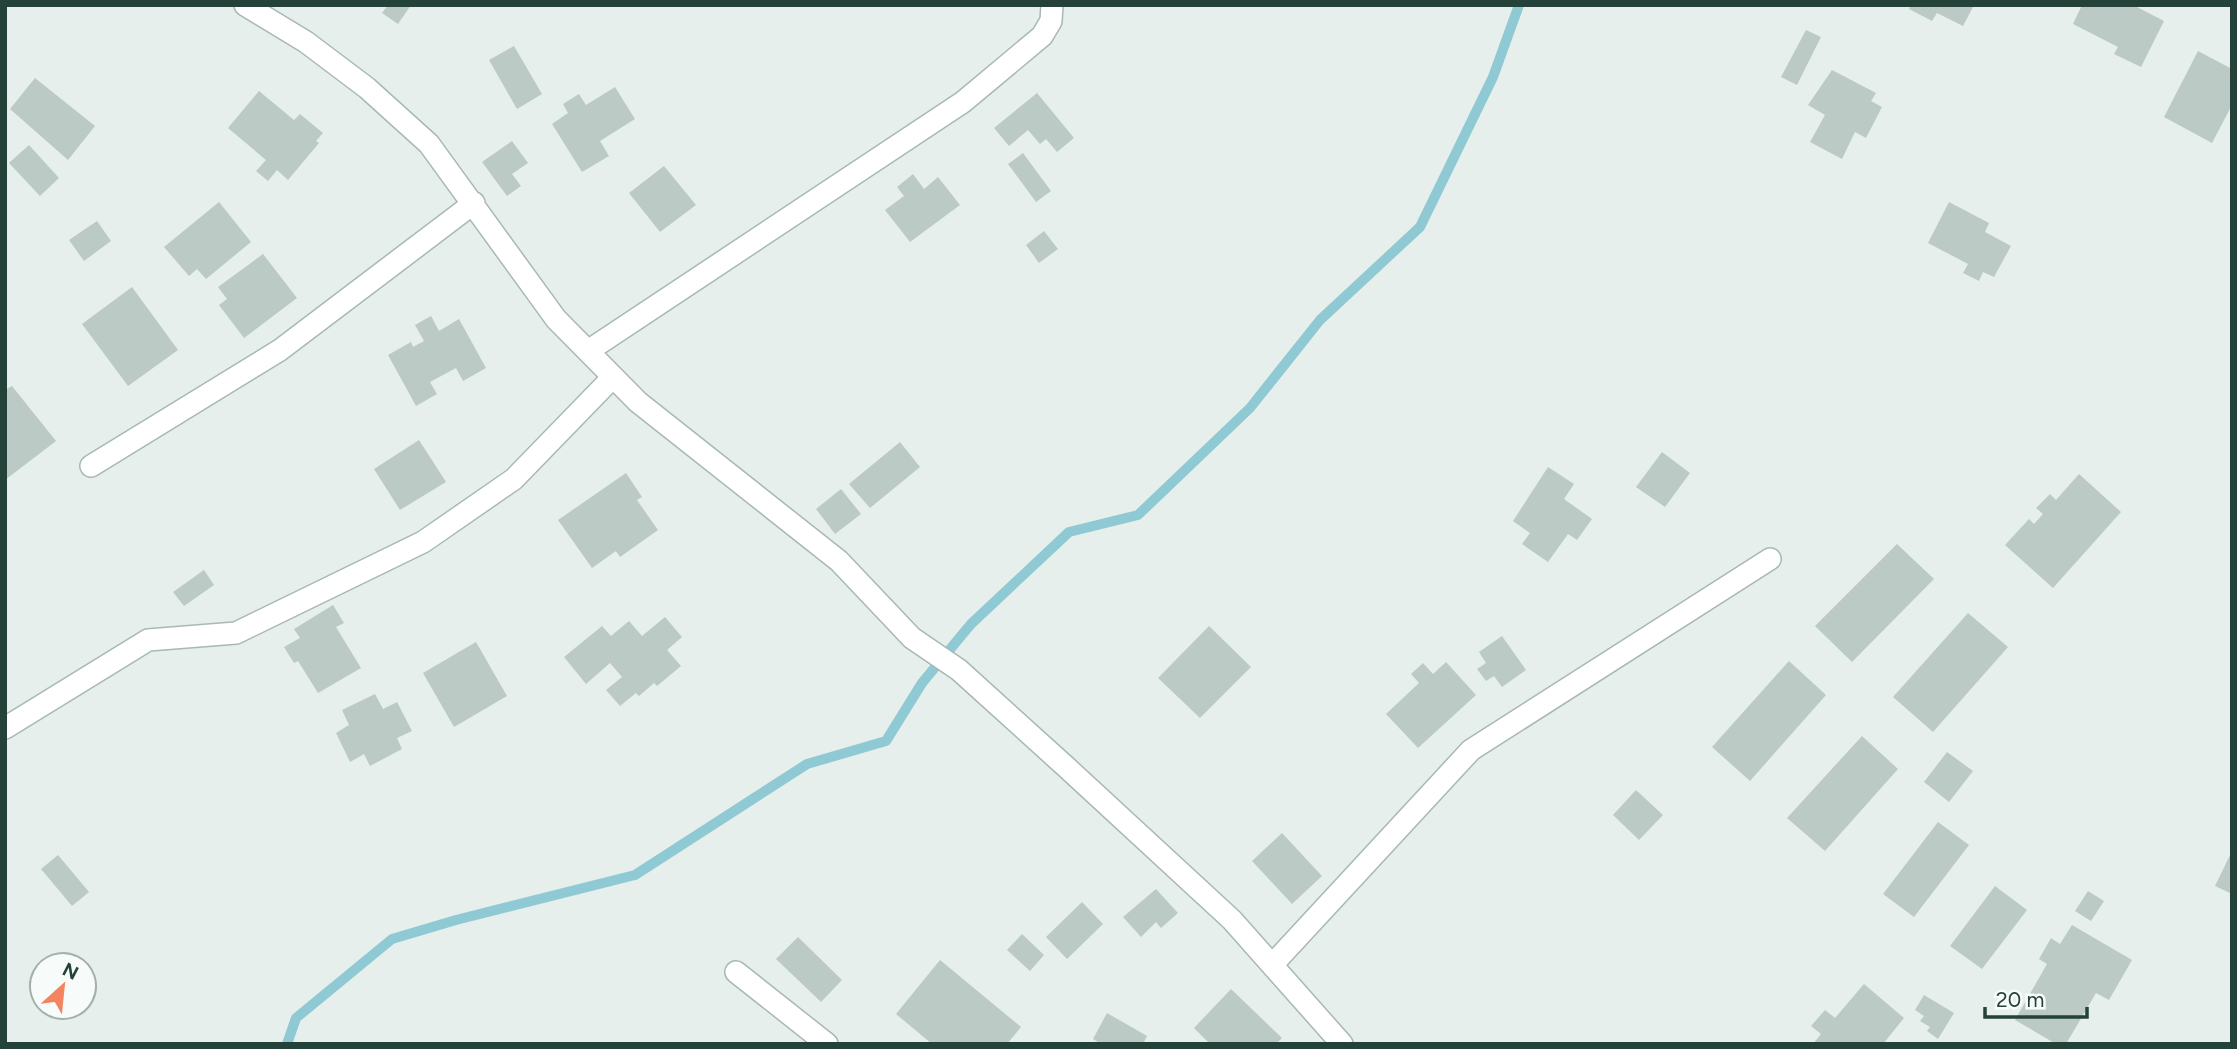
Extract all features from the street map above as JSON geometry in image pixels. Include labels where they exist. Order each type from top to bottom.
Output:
[{"type":"street","points":[[245,5],[306,42],[367,88],[429,144],[556,319],[638,402],[839,561],[912,638],[959,670],[1233,920],[1342,1044]]},
{"type":"street","points":[[588,351],[963,102],[1042,36],[1051,22],[1052,5]]},
{"type":"street","points":[[91,466],[279,350],[474,204]]},
{"type":"street","points":[[5,727],[148,640],[236,633],[424,542],[514,479],[613,376]]},
{"type":"street","points":[[1272,965],[1471,750],[1770,559]]},
{"type":"street","points":[[736,972],[827,1044]]},
{"type":"building","points":[[388,5],[411,5],[398,24],[382,13]]},
{"type":"building","points":[[1911,5],[1974,5],[1963,26],[1937,13],[1932,21],[1909,9]]},
{"type":"building","points":[[2082,5],[2133,5],[2164,21],[2141,67],[2114,54],[2118,47],[2073,24]]},
{"type":"building","points":[[1806,30],[1821,37],[1797,85],[1781,77]]},
{"type":"building","points":[[514,46],[542,94],[517,109],[489,60]]},
{"type":"building","points":[[2198,51],[2232,69],[2232,105],[2212,143],[2164,117]]},
{"type":"building","points":[[1832,70],[1876,93],[1871,101],[1882,107],[1866,138],[1855,132],[1842,159],[1810,142],[1825,115],[1808,105]]},
{"type":"building","points":[[35,78],[95,126],[68,160],[10,109]]},
{"type":"building","points":[[615,87],[635,119],[600,141],[609,156],[582,172],[552,124],[568,113],[563,104],[579,94],[586,105]]},
{"type":"building","points":[[259,91],[294,120],[300,114],[323,133],[316,141],[319,143],[288,180],[277,170],[268,181],[256,171],[266,160],[228,128]]},
{"type":"building","points":[[1037,93],[1074,138],[1057,152],[1046,139],[1040,144],[1028,130],[1009,146],[994,128]]},
{"type":"building","points":[[512,141],[528,163],[512,174],[521,186],[507,196],[482,162]]},
{"type":"building","points":[[29,145],[59,178],[40,196],[9,163]]},
{"type":"building","points":[[1023,153],[1051,191],[1036,202],[1008,164]]},
{"type":"building","points":[[664,166],[696,205],[660,232],[629,193]]},
{"type":"building","points":[[913,174],[924,189],[938,177],[960,205],[910,242],[885,210],[904,196],[897,187]]},
{"type":"building","points":[[219,202],[251,242],[206,279],[197,269],[189,276],[164,247]]},
{"type":"building","points":[[1949,202],[1989,223],[1985,232],[2011,246],[1994,277],[1983,272],[1979,281],[1963,273],[1968,264],[1928,243]]},
{"type":"building","points":[[97,221],[111,241],[84,261],[69,240]]},
{"type":"building","points":[[1044,231],[1058,249],[1039,263],[1026,245]]},
{"type":"building","points":[[263,254],[297,298],[244,338],[219,305],[227,299],[218,287]]},
{"type":"building","points":[[132,287],[178,350],[128,386],[82,324]]},
{"type":"building","points":[[431,316],[439,331],[459,319],[486,368],[463,381],[456,368],[430,382],[437,394],[416,406],[388,355],[411,342],[413,347],[424,341],[415,325]]},
{"type":"building","points":[[12,386],[56,441],[5,480],[5,390]]},
{"type":"building","points":[[419,440],[446,482],[400,510],[374,469]]},
{"type":"building","points":[[900,442],[920,467],[870,508],[849,484]]},
{"type":"building","points":[[1662,452],[1690,473],[1665,507],[1636,487]]},
{"type":"building","points":[[1548,467],[1574,484],[1564,499],[1592,519],[1577,540],[1568,534],[1548,562],[1522,544],[1530,533],[1513,521]]},
{"type":"building","points":[[626,473],[642,497],[637,500],[658,530],[620,557],[616,551],[592,568],[558,520]]},
{"type":"building","points":[[2079,474],[2121,512],[2053,588],[2005,545],[2029,519],[2034,524],[2043,514],[2036,508],[2050,494],[2056,500]]},
{"type":"building","points":[[841,489],[861,514],[835,534],[816,509]]},
{"type":"building","points":[[1897,544],[1934,579],[1852,662],[1815,626]]},
{"type":"building","points":[[204,570],[214,585],[184,606],[173,592]]},
{"type":"building","points":[[333,605],[344,623],[336,627],[361,668],[318,693],[298,661],[294,663],[284,647],[300,638],[294,629]]},
{"type":"building","points":[[1968,613],[2008,647],[1933,732],[1893,697]]},
{"type":"building","points":[[665,617],[682,637],[667,650],[681,666],[657,686],[654,683],[639,696],[636,693],[620,706],[606,690],[622,677],[610,663],[586,684],[564,657],[602,626],[611,636],[629,621],[642,636]]},
{"type":"building","points":[[1209,626],[1251,667],[1200,718],[1158,678]]},
{"type":"building","points":[[1502,636],[1526,670],[1502,687],[1494,676],[1486,681],[1477,669],[1486,663],[1479,652]]},
{"type":"building","points":[[476,642],[507,696],[454,727],[423,673]]},
{"type":"building","points":[[1789,661],[1826,695],[1750,781],[1712,747]]},
{"type":"building","points":[[1446,662],[1476,695],[1418,748],[1386,714],[1419,683],[1411,674],[1423,663],[1433,674]]},
{"type":"building","points":[[375,694],[383,709],[397,702],[412,731],[397,738],[402,749],[370,766],[364,754],[350,762],[336,733],[349,725],[342,710]]},
{"type":"building","points":[[1862,736],[1898,769],[1825,851],[1787,818]]},
{"type":"building","points":[[1947,752],[1973,771],[1949,802],[1924,782]]},
{"type":"building","points":[[1636,790],[1663,815],[1639,840],[1613,815]]},
{"type":"building","points":[[1938,822],[1969,845],[1914,917],[1883,894]]},
{"type":"building","points":[[1282,833],[1322,876],[1292,904],[1252,861]]},
{"type":"building","points":[[2232,851],[2232,894],[2215,886]]},
{"type":"building","points":[[58,855],[89,892],[72,906],[41,869]]},
{"type":"building","points":[[1995,886],[2027,910],[1982,969],[1950,946]]},
{"type":"building","points":[[1156,889],[1178,913],[1161,928],[1156,922],[1141,937],[1123,917]]},
{"type":"building","points":[[2088,891],[2104,901],[2091,921],[2075,911]]},
{"type":"building","points":[[1082,902],[1103,924],[1067,959],[1046,937]]},
{"type":"building","points":[[2072,925],[2132,960],[2109,1000],[2096,993],[2066,1044],[2056,1044],[2015,1020],[2047,964],[2039,959],[2051,938],[2060,944]]},
{"type":"building","points":[[1022,934],[1044,955],[1030,971],[1007,950]]},
{"type":"building","points":[[798,937],[842,980],[821,1002],[776,959]]},
{"type":"building","points":[[940,960],[1021,1027],[1007,1044],[932,1044],[896,1014]]},
{"type":"building","points":[[1864,984],[1904,1018],[1883,1044],[1813,1044],[1821,1034],[1811,1026],[1825,1010],[1835,1018]]},
{"type":"building","points":[[1231,989],[1282,1038],[1276,1044],[1210,1044],[1194,1028]]},
{"type":"building","points":[[1924,995],[1954,1013],[1938,1039],[1927,1031],[1930,1027],[1920,1021],[1924,1016],[1915,1010]]},
{"type":"building","points":[[1107,1013],[1147,1036],[1143,1044],[1101,1044],[1093,1039]]},
{"type":"waterway","points":[[287,1044],[296,1018],[392,939],[635,875],[807,764],[886,741],[922,683],[971,624],[1069,532],[1138,515],[1250,408],[1320,320],[1420,227],[1493,77],[1519,5]]}]
